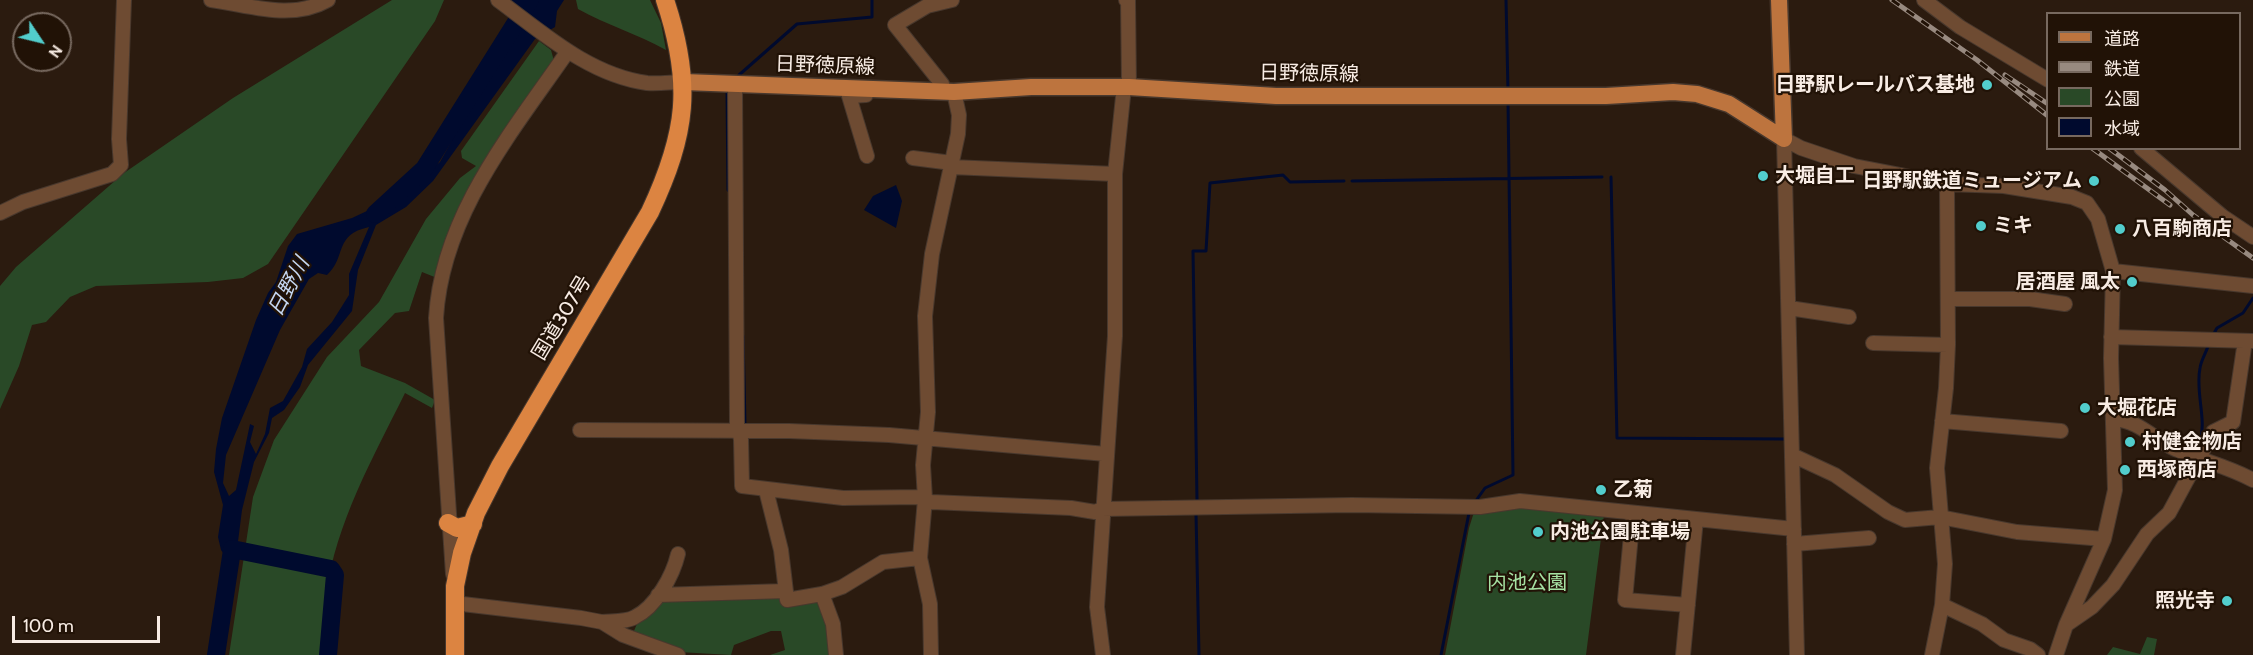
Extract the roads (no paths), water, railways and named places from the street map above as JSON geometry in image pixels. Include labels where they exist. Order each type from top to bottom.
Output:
[{"type":"highway","name":"国道307号","points":[[455,655],[454,594],[472,524],[500,466],[650,212],[668,175],[681,127],[684,82],[676,34],[665,0]]},
{"type":"highway","points":[[448,523],[457,528],[472,524]]},
{"type":"main road","points":[[1779,0],[1784,139]]},
{"type":"main road","name":"日野徳原線","points":[[684,82],[735,82],[949,92],[1031,87],[1126,87],[1276,96],[1606,96],[1673,92],[1697,94],[1729,104],[1784,139]]},
{"type":"street","points":[[0,213],[22,202],[112,174],[121,165],[119,139],[124,0]]},
{"type":"street","points":[[211,0],[256,9],[300,10],[317,6],[328,0]]},
{"type":"street","points":[[498,0],[568,51],[601,70],[623,78],[650,83],[684,82]]},
{"type":"street","points":[[931,655],[930,604],[920,558],[925,500],[923,465],[928,412],[925,316],[932,254],[952,165],[959,115],[949,92],[895,25],[927,6],[952,0]]},
{"type":"street","points":[[1102,655],[1097,607],[1114,336],[1115,174],[1126,87],[1128,0],[1126,0]]},
{"type":"street","points":[[1924,0],[1960,27],[2046,79]]},
{"type":"street","points":[[568,51],[465,207],[445,265],[437,297],[436,318],[454,594],[602,622],[635,618],[658,595],[675,566],[678,554]]},
{"type":"street","points":[[735,82],[737,425],[740,432],[742,486],[843,498],[920,497],[925,500],[1071,508],[1095,512],[1102,509],[1480,507],[1520,501],[1794,529]]},
{"type":"street","points":[[867,156],[849,96],[875,95],[876,89]]},
{"type":"street","points":[[1797,655],[1784,139],[1801,148],[1854,166],[1947,184],[2004,186],[2083,200],[2095,212],[2103,229],[2113,272],[2111,337],[2115,490],[2104,539],[2066,625],[2056,655]]},
{"type":"street","points":[[2143,150],[2222,216],[2253,237]]},
{"type":"street","points":[[913,158],[952,165],[1115,174]]},
{"type":"street","points":[[1932,655],[1942,605],[1945,564],[1937,468],[1950,299],[1947,184]]},
{"type":"street","points":[[2113,272],[2253,286]]},
{"type":"street","points":[[1950,299],[2030,299],[2065,304]]},
{"type":"street","points":[[1788,308],[1849,317]]},
{"type":"street","points":[[2066,625],[2080,617],[2104,596],[2147,534],[2169,513],[2213,432],[2233,423],[2249,341],[2111,337]]},
{"type":"street","points":[[1873,343],[1948,345]]},
{"type":"street","points":[[2114,419],[2135,423],[2167,445],[2229,467],[2253,480]]},
{"type":"street","points":[[1942,421],[2061,432]]},
{"type":"street","points":[[580,430],[878,434],[1106,454]]},
{"type":"street","points":[[1792,455],[1835,475],[1887,512],[1905,520],[1940,517],[1962,519],[2017,532],[2104,539]]},
{"type":"street","points":[[766,490],[781,550],[788,600],[822,594],[842,587],[883,562],[920,558]]},
{"type":"street","points":[[1633,513],[1625,600],[1688,605]]},
{"type":"street","points":[[1683,655],[1696,519]]},
{"type":"street","points":[[1794,544],[1869,538]]},
{"type":"street","points":[[658,595],[786,591]]},
{"type":"street","points":[[822,594],[833,624],[836,655]]},
{"type":"street","points":[[1942,605],[1982,624],[2004,640],[2030,649],[2038,655]]},
{"type":"street","points":[[602,622],[623,635],[678,655]]},
{"type":"water","points":[[512,0],[564,0],[557,11],[555,27],[535,39],[433,181],[406,207],[376,225],[358,270],[352,311],[308,365],[300,387],[284,410],[272,418],[269,433],[254,462],[242,510],[234,573],[230,574],[229,561],[221,550],[218,537],[223,505],[214,472],[216,449],[222,418],[256,320],[268,293],[276,282],[288,246],[297,234],[352,218],[401,195],[440,162],[508,39]],"holes":[[[369,227],[349,274],[349,295],[332,322],[307,349],[302,367],[283,401],[270,408],[265,434],[256,454],[250,442],[254,426],[250,424],[236,490],[229,496],[223,483],[226,455],[280,330],[309,279],[318,273],[327,275],[350,235]]]},
{"type":"water","points":[[896,185],[902,201],[896,228],[864,210],[873,196]]},
{"type":"waterway","name":"日野川","points":[[375,214],[424,169],[530,0]]},
{"type":"waterway","points":[[739,75],[797,24],[872,17],[872,0]]},
{"type":"waterway","points":[[1506,0],[1508,91]]},
{"type":"waterway","points":[[727,90],[728,190],[731,193]]},
{"type":"waterway","points":[[1475,502],[1485,488],[1513,475],[1508,101]]},
{"type":"waterway","points":[[1197,500],[1193,251],[1206,251],[1210,183],[1283,175],[1290,182],[1344,181]]},
{"type":"waterway","points":[[1352,181],[1602,177]]},
{"type":"waterway","points":[[1611,177],[1617,438],[1784,439]]},
{"type":"waterway","points":[[2213,335],[2217,328],[2243,313],[2253,298]]},
{"type":"waterway","points":[[743,336],[745,424]]},
{"type":"waterway","points":[[2200,442],[2202,424],[2199,377],[2201,362],[2208,346]]},
{"type":"waterway","points":[[1441,655],[1469,513]]},
{"type":"waterway","points":[[1196,514],[1199,655]]},
{"type":"waterway","points":[[232,549],[331,569],[335,575],[328,655]]},
{"type":"waterway","name":"日野川","points":[[216,655],[232,550]]},
{"type":"railway","points":[[1892,0],[1977,60],[2046,114]]},
{"type":"railway","points":[[2005,75],[2046,103]]},
{"type":"railway","points":[[2095,150],[2170,205]]},
{"type":"railway","points":[[2112,150],[2165,190],[2193,215],[2253,258]]},
{"type":"place","name":"日野駅レールバス基地","points":[[1987,85]]},
{"type":"place","name":"大堀自工","points":[[1763,176]]},
{"type":"place","name":"日野駅鉄道ミュージアム","points":[[2094,181]]},
{"type":"place","name":"ミキ","points":[[1981,226]]},
{"type":"place","name":"八百駒商店","points":[[2120,229]]},
{"type":"place","name":"居酒屋 風太","points":[[2132,282]]},
{"type":"place","name":"大堀花店","points":[[2085,408]]},
{"type":"place","name":"村健金物店","points":[[2130,442]]},
{"type":"place","name":"西塚商店","points":[[2125,470]]},
{"type":"place","name":"乙菊","points":[[1601,490]]},
{"type":"place","name":"内池公園駐車場","points":[[1538,532]]},
{"type":"place","name":"照光寺","points":[[2227,601]]},
{"type":"park label","name":"内池公園","points":[[1527,583]]}]
